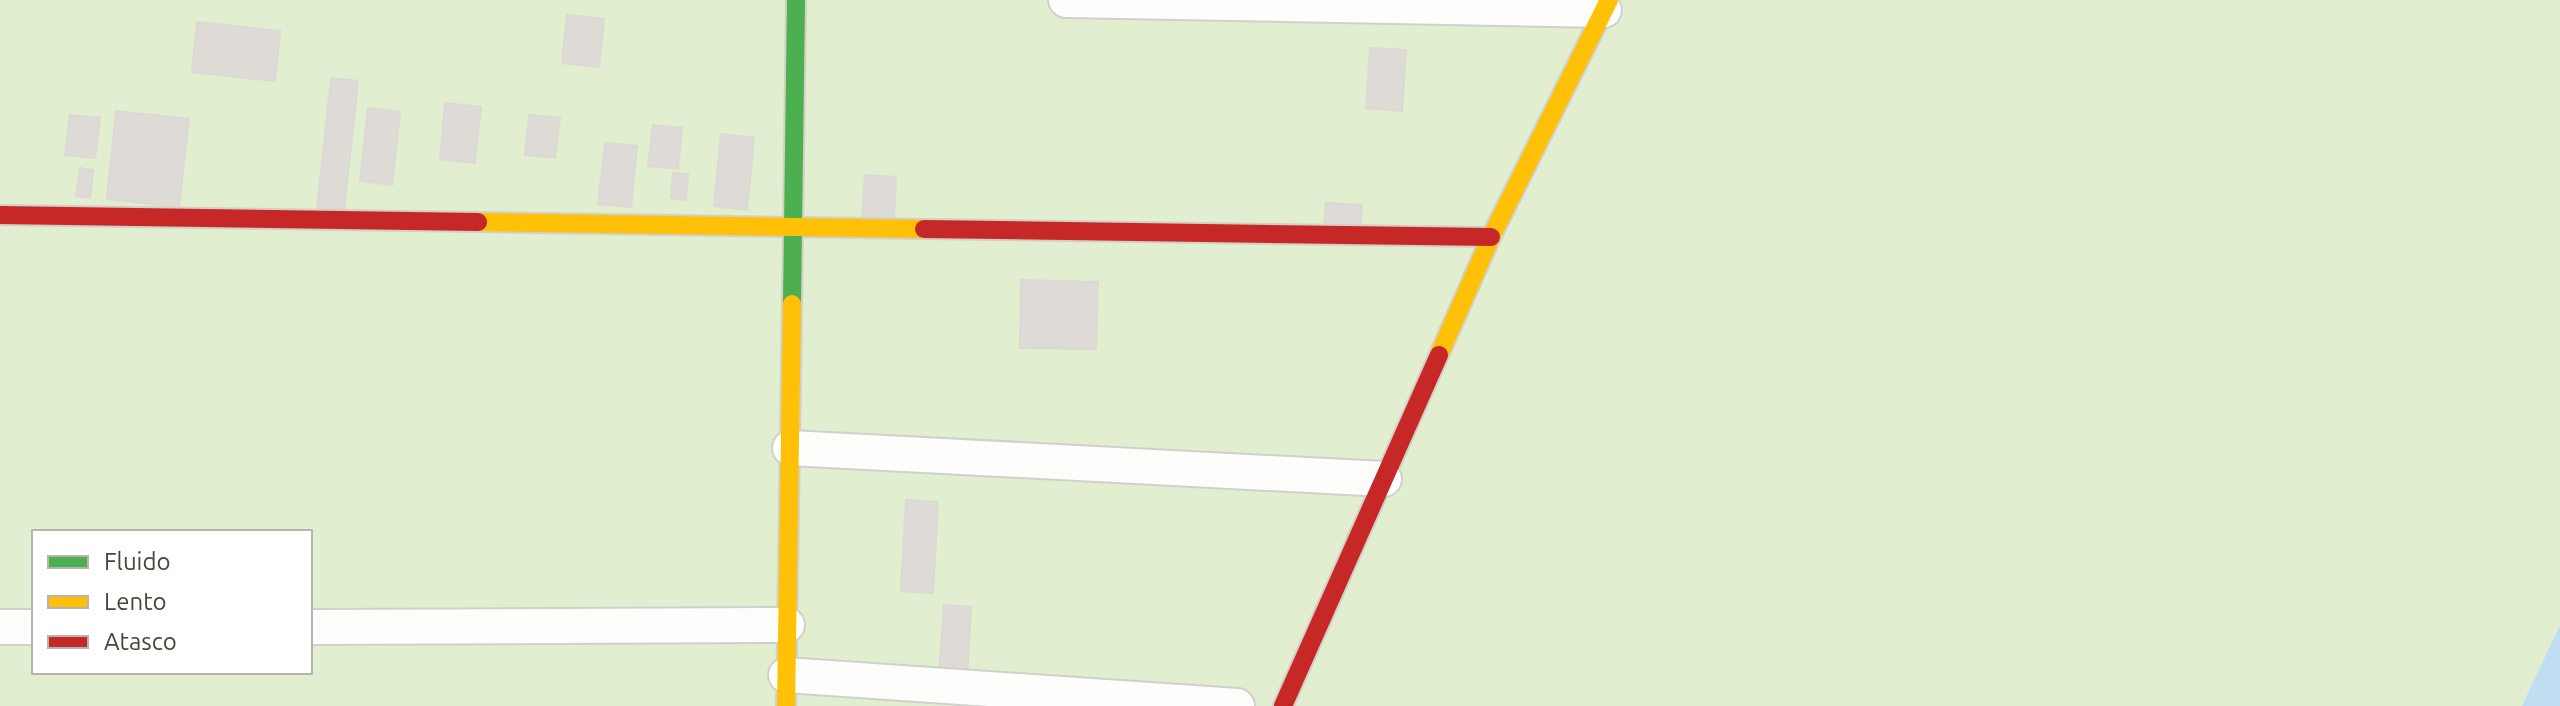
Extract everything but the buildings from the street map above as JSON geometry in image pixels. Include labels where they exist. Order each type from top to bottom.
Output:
[{"type":"street","points":[[796,0],[786,691],[1237,706]]},
{"type":"street","points":[[1066,0],[1606,5],[1491,237],[1283,706]]},
{"type":"street","points":[[0,215],[1491,237]]},
{"type":"street","points":[[790,448],[1384,479]]},
{"type":"street","points":[[312,627],[787,625]]},
{"type":"street","points":[[0,627],[32,627]]},
{"type":"green space","points":[[0,0],[2560,0],[2560,706],[0,706]]},
{"type":"water","points":[[2560,625],[2560,706],[2522,706]]},
{"type":"traffic: fast","points":[[792,304],[796,0]]},
{"type":"traffic: slow","points":[[1439,355],[1491,237],[1609,0]]},
{"type":"traffic: slow","points":[[478,222],[924,229]]},
{"type":"traffic: slow","points":[[786,706],[792,304]]},
{"type":"traffic: jam","points":[[0,215],[478,222]]},
{"type":"traffic: jam","points":[[924,229],[1491,237]]},
{"type":"traffic: jam","points":[[1283,706],[1439,355]]}]
